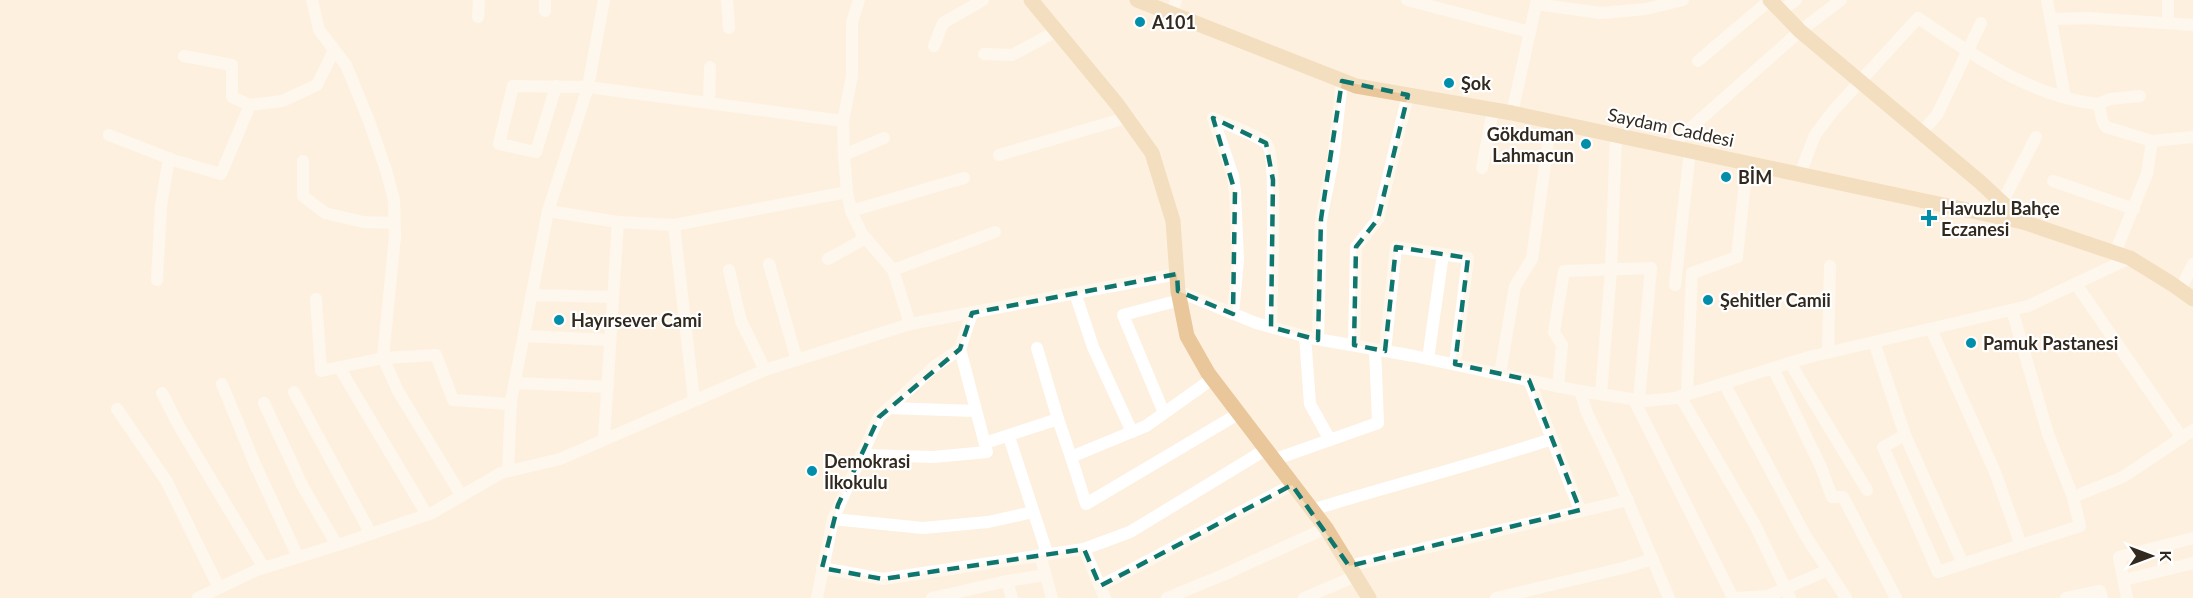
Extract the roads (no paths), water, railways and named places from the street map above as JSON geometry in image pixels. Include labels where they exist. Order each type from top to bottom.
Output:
[{"type":"main road","points":[[1031,0],[1058,31],[1152,153],[1173,221],[1179,296],[1187,336],[1212,379],[1326,528],[1369,598]]},
{"type":"main road","name":"Saydam Caddesi","points":[[1137,0],[1174,7],[1356,86],[1512,113],[2023,222],[2130,258],[2193,299]]},
{"type":"main road","points":[[1775,5],[1800,31],[1922,133],[2023,222]]},
{"type":"street","points":[[312,0],[319,30],[346,65],[386,170],[394,200],[383,358],[398,391],[461,495]]},
{"type":"street","points":[[478,17],[480,0]]},
{"type":"street","points":[[508,471],[511,404],[548,211],[588,87],[604,0]]},
{"type":"street","points":[[727,0],[729,27]]},
{"type":"street","points":[[859,0],[852,22],[852,76],[843,121],[847,192],[851,211],[866,238],[893,270],[910,324]]},
{"type":"street","points":[[934,46],[943,23],[983,0]]},
{"type":"street","points":[[1407,0],[1530,32]]},
{"type":"street","points":[[1512,113],[1537,2],[1601,13],[1646,9],[1683,0]]},
{"type":"street","points":[[1698,61],[1775,5],[1796,0]]},
{"type":"street","points":[[1669,147],[1800,31],[1841,0]]},
{"type":"street","points":[[2047,0],[2065,97]]},
{"type":"street","points":[[2168,0],[2168,23]]},
{"type":"street","points":[[1800,174],[1815,135],[1833,111],[1918,18],[1996,70],[2045,92],[2098,104],[2110,99],[2140,96]]},
{"type":"street","points":[[2052,19],[2088,18],[2193,25]]},
{"type":"street","points":[[1922,133],[1937,115],[1981,23]]},
{"type":"street","points":[[984,54],[1012,55],[1058,31]]},
{"type":"street","points":[[184,56],[232,65],[232,97],[250,105],[282,101],[317,85],[334,50]]},
{"type":"street","points":[[709,103],[710,67]]},
{"type":"street","points":[[1330,440],[1310,405],[1312,338],[1322,219],[1333,160],[1342,81]]},
{"type":"street","points":[[556,86],[537,152],[499,144],[513,86],[556,86],[588,87],[843,121]]},
{"type":"street","points":[[1354,345],[1356,247],[1378,219],[1408,95]]},
{"type":"street","points":[[2098,104],[2102,112],[2102,122],[2106,127],[2152,141],[2193,137]]},
{"type":"street","points":[[109,135],[169,158],[221,174],[250,105]]},
{"type":"street","points":[[1482,168],[1493,110]]},
{"type":"street","points":[[999,155],[1126,118]]},
{"type":"street","points":[[1233,314],[1238,260],[1235,192],[1233,176],[1213,118],[1262,141],[1270,148],[1273,180],[1271,327]]},
{"type":"street","points":[[1500,374],[1515,286],[1532,259],[1551,121]]},
{"type":"street","points":[[1600,394],[1611,270],[1616,135]]},
{"type":"street","points":[[2002,203],[2036,137]]},
{"type":"street","points":[[844,155],[884,138]]},
{"type":"street","points":[[2115,253],[2147,174],[2152,141]]},
{"type":"street","points":[[1675,285],[1690,151]]},
{"type":"street","points":[[157,280],[161,207],[169,158]]},
{"type":"street","points":[[303,161],[303,196],[325,213],[363,222],[394,223]]},
{"type":"street","points":[[1747,163],[1737,257],[1692,273],[1684,395],[1755,525],[1788,593]]},
{"type":"street","points":[[851,211],[964,177]]},
{"type":"street","points":[[2053,181],[2134,209]]},
{"type":"street","points":[[548,211],[618,222],[674,225],[847,192]]},
{"type":"street","points":[[604,439],[618,222]]},
{"type":"street","points":[[674,225],[694,400]]},
{"type":"street","points":[[893,270],[995,232]]},
{"type":"street","points":[[828,259],[866,238]]},
{"type":"street","points":[[822,568],[883,579],[1084,549],[1130,532],[1269,455],[1330,440],[1378,423],[1380,350],[1396,247],[1468,258],[1455,364]]},
{"type":"street","points":[[1428,359],[1443,254]]},
{"type":"street","points":[[1164,413],[1123,315],[1179,296],[1271,327],[1312,338],[1455,364],[1558,387],[1636,400],[1684,395],[1828,353],[2028,306],[2130,258]]},
{"type":"street","points":[[769,264],[797,360]]},
{"type":"street","points":[[2180,290],[2193,264]]},
{"type":"street","points":[[1828,353],[1830,266]]},
{"type":"street","points":[[1558,387],[1562,345],[1554,332],[1564,271],[1651,268],[1636,400],[1734,598],[1788,593],[1828,570]]},
{"type":"street","points":[[729,270],[741,321],[765,370]]},
{"type":"street","points":[[198,598],[264,568],[427,515],[501,472],[560,459],[765,370],[910,324],[1177,274]]},
{"type":"street","points":[[2076,284],[2182,438]]},
{"type":"street","points":[[1075,293],[1093,347],[1132,432]]},
{"type":"street","points":[[532,295],[613,297]]},
{"type":"street","points":[[316,299],[321,371],[383,358],[436,355],[453,400],[511,404]]},
{"type":"street","points":[[1905,435],[1882,447],[1938,572],[2080,526],[2073,497],[2048,434],[2012,310]]},
{"type":"street","points":[[861,455],[933,457],[987,453],[960,350],[972,313]]},
{"type":"street","points":[[1931,329],[1995,472],[2021,545]]},
{"type":"street","points":[[524,336],[610,340]]},
{"type":"street","points":[[1874,342],[1905,435],[1963,564]]},
{"type":"street","points":[[1037,348],[1086,504],[1238,414]]},
{"type":"street","points":[[817,598],[833,519],[879,417],[935,366],[960,350]]},
{"type":"street","points":[[1790,363],[1867,490]]},
{"type":"street","points":[[339,368],[427,515]]},
{"type":"street","points":[[1773,368],[1821,467],[1832,496],[1843,497],[1896,598]]},
{"type":"street","points":[[1071,457],[1146,426],[1212,379]]},
{"type":"street","points":[[1529,380],[1580,510]]},
{"type":"street","points":[[515,383],[608,387]]},
{"type":"street","points":[[1724,383],[1805,536],[1846,598]]},
{"type":"street","points":[[222,384],[254,462],[298,557]]},
{"type":"street","points":[[1580,391],[1587,413],[1628,500],[1669,598]]},
{"type":"street","points":[[294,392],[371,534]]},
{"type":"street","points":[[162,393],[179,426],[264,568]]},
{"type":"street","points":[[264,403],[303,488],[337,545]]},
{"type":"street","points":[[889,408],[976,411]]},
{"type":"street","points":[[117,409],[167,482],[219,588]]},
{"type":"street","points":[[985,443],[1058,420]]},
{"type":"street","points":[[2073,497],[2123,477],[2193,430]]},
{"type":"street","points":[[1009,437],[1033,512],[1044,554],[1045,575],[1052,598]]},
{"type":"street","points":[[1312,510],[1395,484],[1480,463],[1552,439]]},
{"type":"street","points":[[1084,549],[1102,592],[1292,485]]},
{"type":"street","points":[[1304,598],[1352,571],[1580,510],[1628,500]]},
{"type":"street","points":[[833,519],[923,528],[988,522],[1033,512]]},
{"type":"street","points":[[1167,598],[1326,528]]},
{"type":"street","points":[[2127,598],[2119,557],[2193,538]]},
{"type":"street","points":[[1496,598],[1653,559]]},
{"type":"street","points":[[2124,580],[2193,563]]},
{"type":"street","points":[[932,598],[1045,575]]},
{"type":"street","points":[[1007,581],[1012,598]]},
{"type":"street","points":[[2071,597],[2100,591],[2102,598]]},
{"type":"place","name":"A101","points":[[1140,22]]},
{"type":"place","name":"Şok","points":[[1449,83]]},
{"type":"place","name":"Gökduman Lahmacun","points":[[1586,144]]},
{"type":"place","name":"BİM","points":[[1726,177]]},
{"type":"place","name":"Havuzlu Bahçe Eczanesi","points":[[1929,218]]},
{"type":"place","name":"Şehitler Camii","points":[[1708,300]]},
{"type":"place","name":"Hayırsever Cami","points":[[559,320]]},
{"type":"place","name":"Pamuk Pastanesi","points":[[1971,343]]},
{"type":"place","name":"Demokrasi İlkokulu","points":[[812,471]]}]
